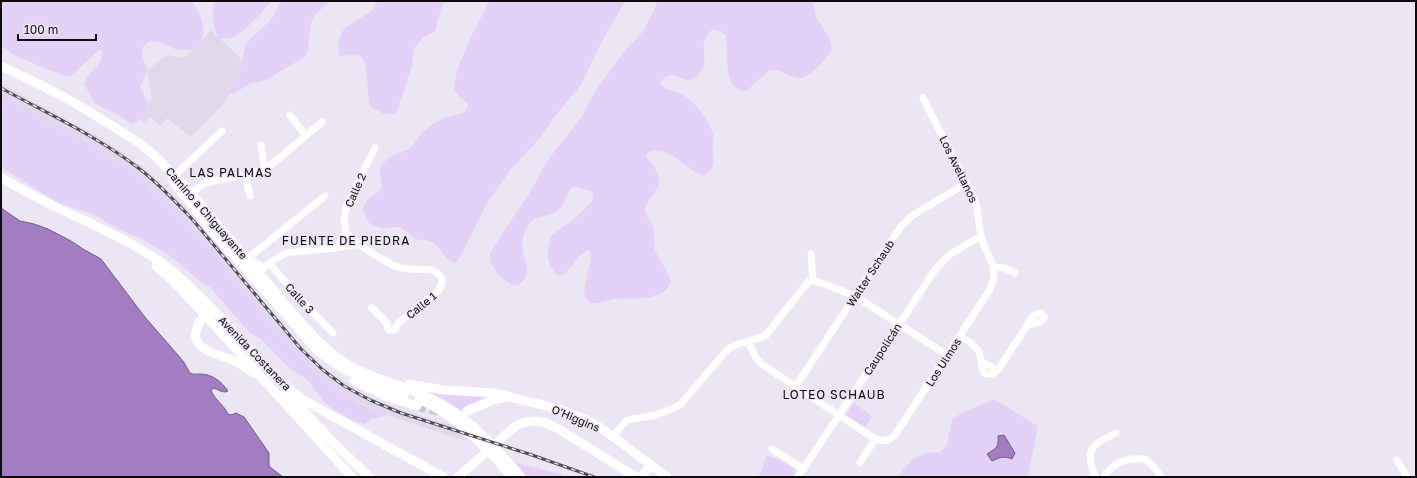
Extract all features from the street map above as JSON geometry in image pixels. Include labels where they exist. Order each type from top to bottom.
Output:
[{"type":"main road","name":"Camino a Chiguayante","points":[[1,66],[55,92],[146,148],[175,175],[247,259],[260,270],[304,326],[324,347],[351,367],[414,394]]},
{"type":"main road","name":"Camino a Chiguayante","points":[[1,72],[66,104],[135,147],[151,159],[173,181],[202,219],[318,351],[334,364],[354,376],[414,394]]},
{"type":"main road","name":"Avenida Costanera","points":[[1,177],[37,198],[132,245],[161,263],[191,288],[271,372],[293,392],[307,402],[443,477]]},
{"type":"main road","name":"Avenida Costanera","points":[[98,228],[127,245],[173,281],[352,477]]},
{"type":"main road","points":[[247,270],[260,270]]},
{"type":"main road","points":[[217,314],[206,316],[200,322],[196,331],[198,341],[202,348],[210,353],[225,357],[240,364],[270,386]]},
{"type":"main road","points":[[318,351],[336,368],[364,387],[385,396],[417,406]]},
{"type":"main road","points":[[271,372],[279,384],[303,411],[369,477]]},
{"type":"main road","name":"O'Higgins","points":[[378,378],[438,389],[486,391],[573,414],[613,436],[667,477]]},
{"type":"main road","points":[[486,391],[486,403]]},
{"type":"main road","points":[[414,394],[477,436],[508,461],[521,477]]},
{"type":"main road","points":[[467,411],[496,398],[513,398]]},
{"type":"main road","points":[[458,477],[512,429],[519,424],[528,422],[541,422],[551,425],[636,477]]},
{"type":"main road","points":[[477,436],[512,477]]},
{"type":"main road","points":[[321,442],[341,460],[365,477]]},
{"type":"main road","points":[[641,477],[651,465]]},
{"type":"main road","name":"O'Higgins","points":[[651,465],[663,477]]},
{"type":"street","name":"Los Avellanos","points":[[923,98],[967,183],[978,209],[981,236],[993,267]]},
{"type":"street","points":[[290,115],[306,136]]},
{"type":"street","points":[[191,193],[205,183],[264,170],[322,122]]},
{"type":"street","points":[[175,175],[222,131]]},
{"type":"street","points":[[261,145],[264,170]]},
{"type":"street","name":"Calle 2","points":[[346,233],[344,219],[347,204],[375,148]]},
{"type":"street","points":[[245,174],[250,196]]},
{"type":"street","name":"Walter Schaub","points":[[796,386],[901,226],[913,215],[967,183]]},
{"type":"street","points":[[247,259],[325,196]]},
{"type":"street","points":[[336,248],[346,233],[359,244]]},
{"type":"street","name":"Caupolicán","points":[[798,477],[939,264],[955,251],[981,236]]},
{"type":"street","points":[[260,270],[286,253],[359,244]]},
{"type":"street","name":"Calle 1","points":[[359,244],[394,265],[407,269],[424,268],[432,270],[440,274],[442,278],[442,284],[438,291],[397,324],[393,320],[387,323],[372,308]]},
{"type":"street","points":[[811,254],[813,280]]},
{"type":"street","name":"Calle 3","points":[[269,263],[299,298],[333,332]]},
{"type":"street","points":[[993,267],[1005,268],[1016,273]]},
{"type":"street","name":"Los Ulmos","points":[[875,439],[881,441],[887,440],[895,435],[989,292],[993,280],[993,267]]},
{"type":"street","points":[[813,280],[855,296],[947,355]]},
{"type":"street","points":[[613,436],[626,421],[657,415],[680,405],[727,350],[733,345],[763,336],[768,332],[806,285],[813,280]]},
{"type":"street","points":[[958,338],[966,346],[972,346],[979,351],[985,374],[994,373],[998,370],[1028,325]]},
{"type":"street","points":[[748,341],[758,361],[875,439],[860,463]]},
{"type":"street","points":[[1096,477],[1090,458],[1092,448],[1098,442],[1116,433]]},
{"type":"street","points":[[772,449],[804,469]]},
{"type":"street","points":[[1104,477],[1108,470],[1118,462],[1136,459],[1146,460],[1154,467],[1161,477]]},
{"type":"street","points":[[1397,460],[1407,477]]},
{"type":"shaded area","points":[[2,1],[192,1],[202,18],[203,33],[199,46],[194,50],[176,49],[153,41],[146,44],[142,50],[142,56],[148,70],[140,87],[148,105],[142,117],[131,124],[116,113],[95,103],[84,84],[99,64],[102,50],[98,51],[69,76],[64,76],[14,55],[1,45]]},
{"type":"shaded area","points":[[214,1],[272,1],[241,32],[230,38],[220,39],[215,30],[213,21]]},
{"type":"shaded area","points":[[282,1],[330,1],[314,17],[306,56],[268,79],[250,83],[234,94],[229,93],[241,68],[244,50],[247,43],[269,22]]},
{"type":"shaded area","points":[[377,1],[445,1],[441,9],[435,31],[423,38],[414,50],[412,66],[397,111],[393,114],[384,114],[371,107],[363,59],[357,55],[340,56],[338,50],[339,39],[344,29],[371,11],[375,7]]},
{"type":"shaded area","points":[[490,1],[625,1],[601,43],[581,85],[554,117],[541,137],[511,169],[487,203],[458,261],[454,263],[430,241],[416,240],[400,227],[381,228],[369,223],[363,209],[367,200],[380,191],[382,185],[380,171],[384,162],[392,156],[411,148],[421,134],[433,124],[447,117],[464,113],[467,109],[468,104],[457,95],[455,91],[457,72],[467,46]]},
{"type":"shaded area","points":[[658,1],[813,1],[816,17],[830,39],[832,49],[822,63],[806,76],[797,78],[777,70],[770,70],[746,91],[738,89],[733,85],[730,78],[727,60],[726,35],[713,29],[705,39],[703,67],[695,77],[687,80],[677,76],[668,76],[661,81],[661,85],[663,87],[681,94],[696,105],[705,117],[713,134],[714,157],[712,168],[708,174],[704,176],[690,169],[671,154],[656,150],[648,152],[646,156],[656,170],[659,180],[657,190],[648,202],[645,212],[653,226],[655,251],[671,281],[662,293],[647,298],[615,299],[590,303],[584,290],[591,258],[589,250],[584,252],[568,270],[559,276],[554,271],[548,257],[552,235],[573,220],[592,201],[592,191],[577,187],[572,187],[568,192],[562,206],[555,212],[534,219],[530,223],[526,229],[522,244],[527,273],[521,283],[511,285],[493,267],[490,259],[491,251],[534,186],[545,165],[580,119],[606,75],[643,31]]},
{"type":"shaded area","points":[[211,30],[244,62],[227,100],[191,137],[167,118],[161,126],[150,117],[144,123],[138,117],[152,99],[147,71],[166,55],[180,58],[188,55]]},
{"type":"shaded area","points":[[1,84],[97,136],[149,172],[181,203],[292,336],[327,370],[376,400],[399,409],[454,426],[466,441],[378,411],[348,396],[331,385],[314,371],[294,350],[275,329],[209,246],[154,190],[122,164],[1,95]]},
{"type":"shaded area","points":[[1,95],[122,164],[135,174],[173,208],[209,246],[275,329],[314,371],[331,385],[348,396],[367,407],[388,415],[372,419],[364,424],[354,421],[328,406],[307,380],[286,365],[262,340],[249,332],[209,286],[205,285],[166,253],[90,213],[58,203],[1,167]]},
{"type":"shaded area","points":[[1,208],[20,221],[48,229],[101,259],[144,316],[183,361],[190,373],[208,375],[219,381],[225,387],[228,391],[226,392],[213,388],[211,391],[228,414],[231,415],[236,413],[244,417],[269,453],[270,467],[283,477],[1,477]]},
{"type":"shaded area","points":[[419,388],[496,395],[469,409],[457,412]]},
{"type":"shaded area","points":[[994,399],[1038,426],[1028,477],[897,477],[912,460],[927,453],[940,452],[947,445],[952,420],[960,414]]},
{"type":"shaded area","points":[[854,403],[872,416],[865,427],[845,415]]},
{"type":"shaded area","points":[[1004,435],[1015,453],[1012,459],[1002,457],[992,461],[987,454],[996,447],[998,443],[998,436]]},
{"type":"shaded area","points":[[767,454],[794,469],[795,473],[792,477],[758,477],[761,473]]},
{"type":"shaded area","points":[[513,462],[556,473],[567,477],[525,477]]},
{"type":"tunnel","points":[[417,406],[439,411]]},
{"type":"railway","points":[[1,88],[91,136],[125,158],[148,176],[192,219],[301,349],[323,370],[344,386],[370,400],[401,413],[532,455],[594,477]]},
{"type":"district","name":"LAS PALMAS","points":[[231,172]]},
{"type":"district","name":"FUENTE DE PIEDRA","points":[[346,240]]},
{"type":"district","name":"LOTEO SCHAUB","points":[[834,394]]}]
